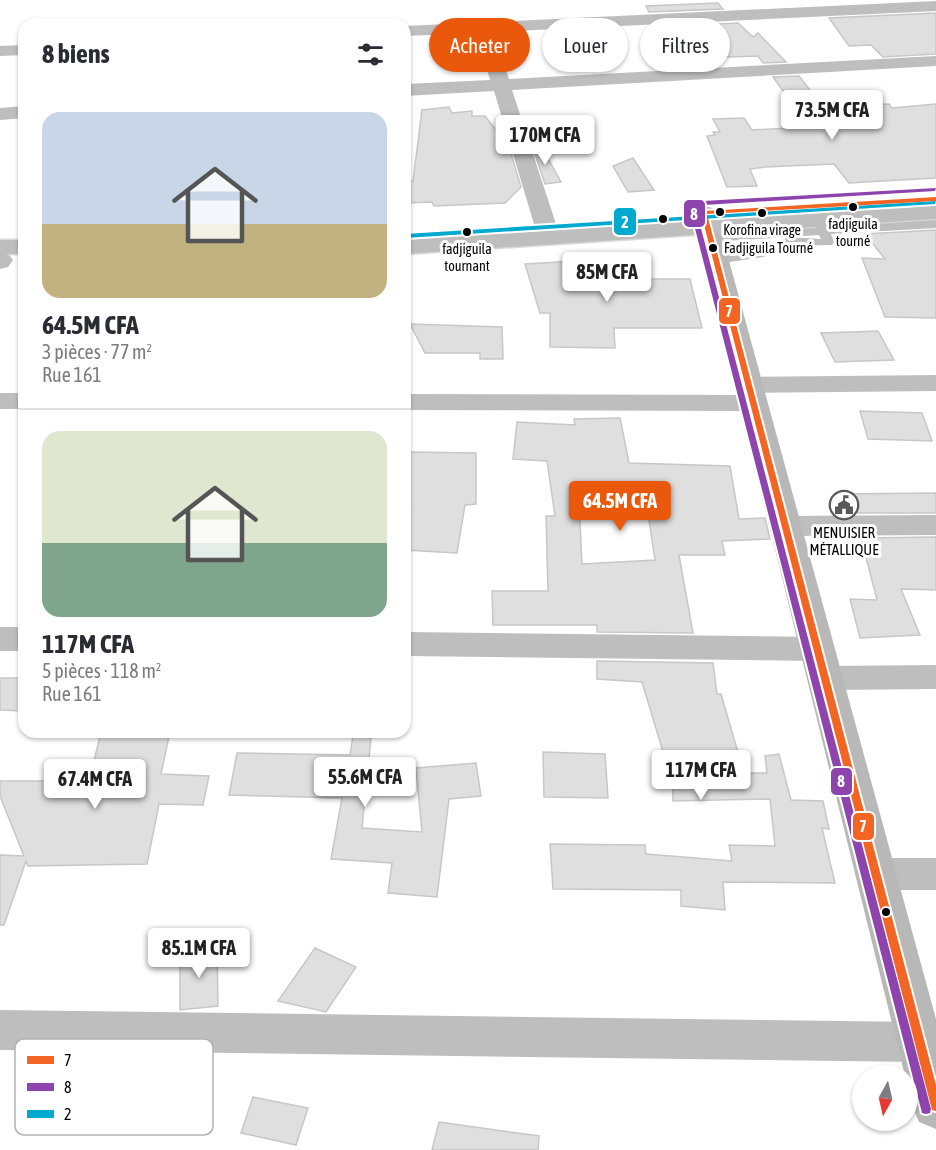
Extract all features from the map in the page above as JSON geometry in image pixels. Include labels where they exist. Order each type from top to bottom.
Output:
[{"type":"main road","points":[[411,233],[544,224],[709,235],[936,199]]},
{"type":"main road","points":[[411,247],[785,232],[822,225],[936,212]]},
{"type":"main road","points":[[5,258],[18,250]]},
{"type":"street","points":[[530,25],[936,6]]},
{"type":"street","points":[[411,31],[429,30]]},
{"type":"street","points":[[0,51],[18,50]]},
{"type":"street","points":[[411,90],[936,61]]},
{"type":"street","points":[[497,72],[544,224]]},
{"type":"street","points":[[0,114],[18,112]]},
{"type":"street","points":[[709,235],[936,1106]]},
{"type":"street","points":[[411,402],[751,394],[936,383]]},
{"type":"street","points":[[0,401],[18,401]]},
{"type":"street","points":[[785,526],[936,525]]},
{"type":"street","points":[[0,639],[18,639]]},
{"type":"street","points":[[411,644],[821,663],[936,677]]},
{"type":"street","points":[[875,873],[936,874]]},
{"type":"street","points":[[0,1030],[919,1042]]},
{"type":"lane","points":[[822,225],[936,224]]},
{"type":"lane","points":[[709,235],[754,255],[785,232]]},
{"type":"building","points":[[718,3],[723,9],[649,12],[646,6]]},
{"type":"building","points":[[936,13],[936,54],[883,57],[871,45],[849,46],[829,18]]},
{"type":"building","points":[[730,23],[738,23],[753,37],[758,33],[786,62],[763,63],[758,56],[730,57]]},
{"type":"building","points":[[799,76],[823,107],[889,104],[892,108],[936,104],[936,178],[849,183],[834,164],[750,169],[757,186],[727,187],[707,136],[715,135],[713,132],[720,132],[713,119],[744,118],[752,130],[809,127],[773,77]]},
{"type":"building","points":[[449,107],[452,113],[472,111],[472,116],[485,116],[509,147],[521,187],[505,203],[434,206],[432,202],[411,203],[411,181],[413,181],[422,110]]},
{"type":"building","points":[[540,144],[561,182],[545,184],[532,145]]},
{"type":"building","points":[[633,158],[654,190],[628,192],[613,166]]},
{"type":"building","points":[[936,230],[936,318],[885,317],[862,258],[885,259],[865,234]]},
{"type":"building","points":[[610,259],[618,279],[690,279],[702,328],[614,328],[615,348],[550,347],[550,313],[540,313],[525,264]]},
{"type":"building","points":[[411,324],[502,327],[503,359],[480,359],[480,353],[425,353]]},
{"type":"building","points":[[878,331],[894,360],[835,362],[821,333]]},
{"type":"building","points":[[860,411],[922,413],[932,441],[868,439]]},
{"type":"building","points":[[620,418],[629,463],[730,466],[739,519],[765,518],[770,539],[722,541],[725,555],[679,555],[693,633],[597,632],[597,625],[493,625],[492,591],[548,591],[546,516],[555,516],[547,461],[513,459],[517,422],[575,425],[574,419]],"holes":[[[646,500],[655,560],[582,564],[579,501]]]},
{"type":"building","points":[[411,452],[476,453],[476,504],[465,505],[457,553],[411,550]]},
{"type":"building","points":[[936,493],[936,513],[848,513],[840,494]]},
{"type":"building","points":[[936,537],[936,590],[901,589],[920,635],[860,638],[850,599],[877,600],[861,538]]},
{"type":"building","points":[[597,661],[713,663],[717,694],[721,694],[744,773],[767,773],[765,756],[779,754],[791,800],[823,801],[829,829],[822,828],[835,883],[723,882],[725,910],[681,906],[681,890],[553,889],[550,844],[645,845],[646,854],[732,861],[729,845],[775,846],[770,799],[673,801],[672,765],[667,765],[642,682],[597,679]]},
{"type":"building","points":[[0,678],[18,678],[18,711],[0,710]]},
{"type":"building","points":[[100,738],[169,738],[161,774],[209,776],[203,805],[159,804],[147,864],[28,866],[26,861],[4,925],[0,925],[0,855],[24,856],[0,796],[0,781],[78,781],[79,774],[91,773]]},
{"type":"building","points":[[353,738],[371,738],[362,828],[422,832],[416,768],[476,763],[481,796],[449,799],[437,897],[388,893],[392,863],[331,859],[342,798],[229,795],[237,753],[350,755]]},
{"type":"building","points":[[543,752],[605,754],[608,798],[544,797]]},
{"type":"building","points":[[315,948],[356,967],[326,1012],[278,1001]]},
{"type":"building","points":[[217,949],[218,1006],[180,1010],[180,950]]},
{"type":"building","points":[[253,1097],[308,1108],[296,1145],[241,1133]]},
{"type":"building","points":[[439,1122],[539,1136],[538,1150],[432,1150]]},
{"type":"transit line","name":"8","points":[[926,1109],[694,213],[696,206],[703,203],[935,189]]},
{"type":"transit line","name":"7","points":[[936,199],[704,213],[936,1106]]},
{"type":"transit line","name":"2","points":[[411,236],[935,202]]},
{"type":"place","name":"fadjiguila tourné","points":[[853,207]]},
{"type":"place","name":"Korofina virage","points":[[762,213]]},
{"type":"place","name":"fadjiguila tournant","points":[[467,232]]},
{"type":"place","name":"Fadjiguila Tourné","points":[[713,248]]},
{"type":"place","name":"MENUISIER MÉTALLIQUE","points":[[844,505]]}]
